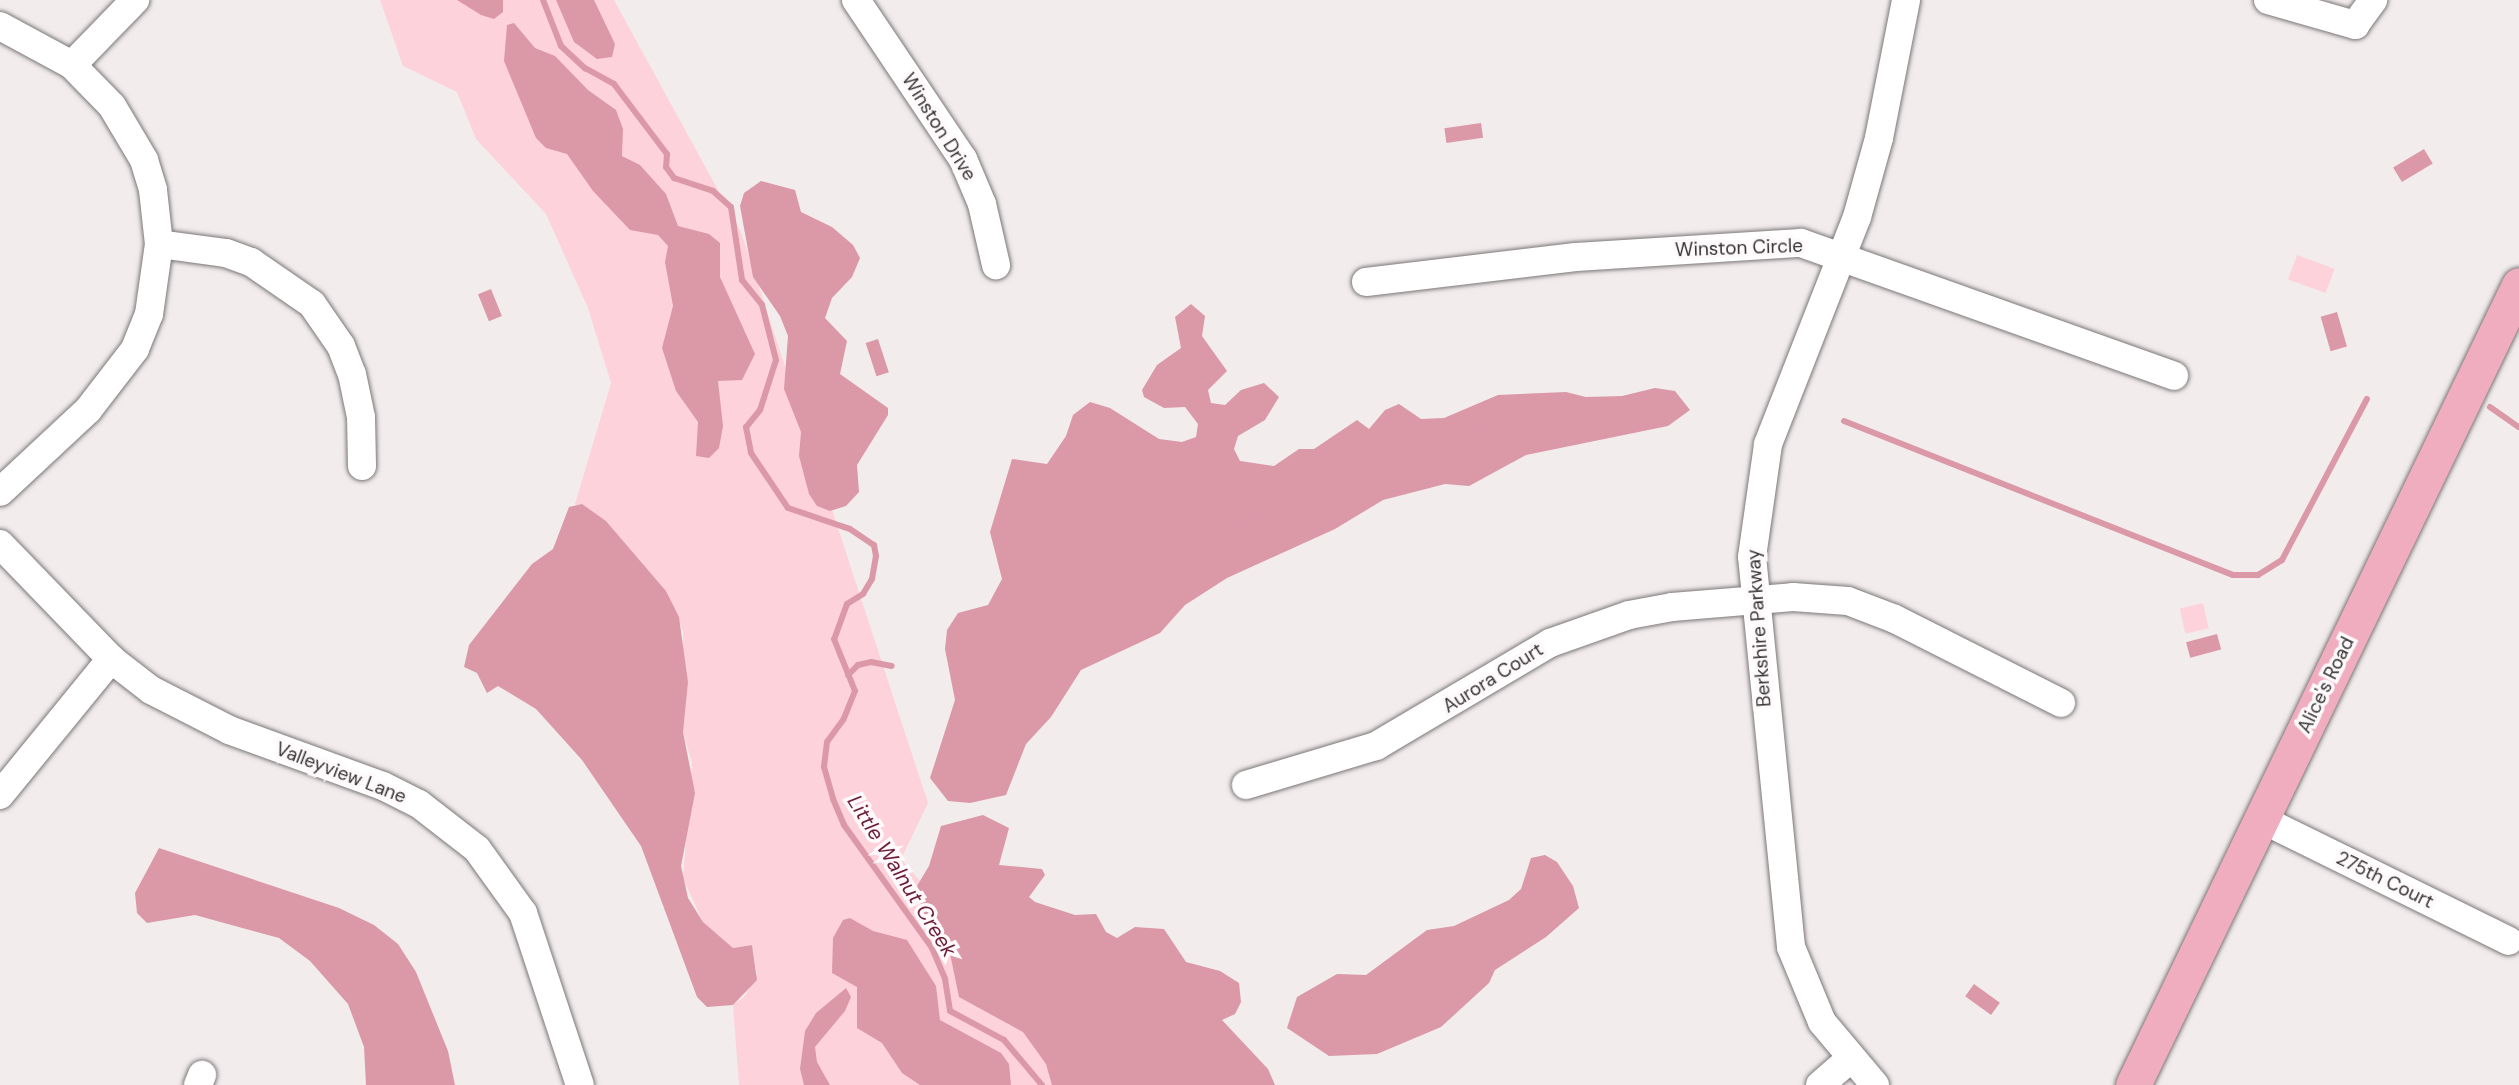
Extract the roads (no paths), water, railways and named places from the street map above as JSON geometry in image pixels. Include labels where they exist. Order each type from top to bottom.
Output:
[{"type":"main road","name":"Alice's Road","points":[[2133,1085],[2519,285]]},
{"type":"street","points":[[72,65],[135,0]]},
{"type":"street","name":"Winston Drive","points":[[856,0],[963,159],[982,204],[996,265]]},
{"type":"street","name":"Berkshire Parkway","points":[[1875,1085],[1849,1060],[1816,1010],[1791,947],[1753,600],[1754,528],[1768,444],[1844,256],[1879,138],[1906,0]]},
{"type":"street","points":[[2268,0],[2355,24],[2373,0]]},
{"type":"street","points":[[0,26],[72,65],[112,106],[144,160],[153,190],[159,244],[149,314],[128,360],[88,411],[0,492]]},
{"type":"street","name":"Winston Circle","points":[[1366,282],[1576,257],[1801,243],[1844,256],[2174,376]]},
{"type":"street","points":[[159,244],[226,253],[251,261],[312,304],[341,346],[352,374],[360,418],[362,466]]},
{"type":"street","name":"Valleyview Lane","points":[[0,544],[111,659],[186,710],[229,730],[383,786],[419,804],[469,842],[502,880],[523,913],[580,1085]]},
{"type":"street","name":"Aurora Court","points":[[1246,785],[1376,746],[1434,715],[1513,662],[1589,627],[1672,607],[1821,597],[1872,609],[2061,703]]},
{"type":"street","points":[[0,795],[111,659]]},
{"type":"street","name":"275th Court","points":[[2261,819],[2509,941]]},
{"type":"street","points":[[1820,1085],[1849,1060]]},
{"type":"waterway","name":"Little Walnut Creek","points":[[543,0],[561,46],[585,68],[614,84],[667,154],[666,167],[674,178],[713,191],[731,207],[742,280],[762,305],[776,360],[760,410],[746,427],[751,453],[788,508],[850,529],[874,545],[876,556],[872,579],[863,594],[847,604],[834,639],[855,691],[843,720],[827,742],[824,767],[833,799],[844,825],[932,948],[945,979],[950,1011],[1004,1040],[1042,1085]]},
{"type":"waterway","points":[[1844,421],[2233,575],[2258,575],[2282,560],[2367,399]]},
{"type":"waterway","points":[[2490,407],[2519,427]]},
{"type":"waterway","points":[[989,654],[1020,631],[1058,634],[1095,627],[1176,577],[1233,531],[1280,508],[1308,483],[1325,475],[1375,473],[1402,446],[1422,435],[1668,408]]},
{"type":"waterway","points":[[848,675],[858,665],[871,662],[892,666]]}]
